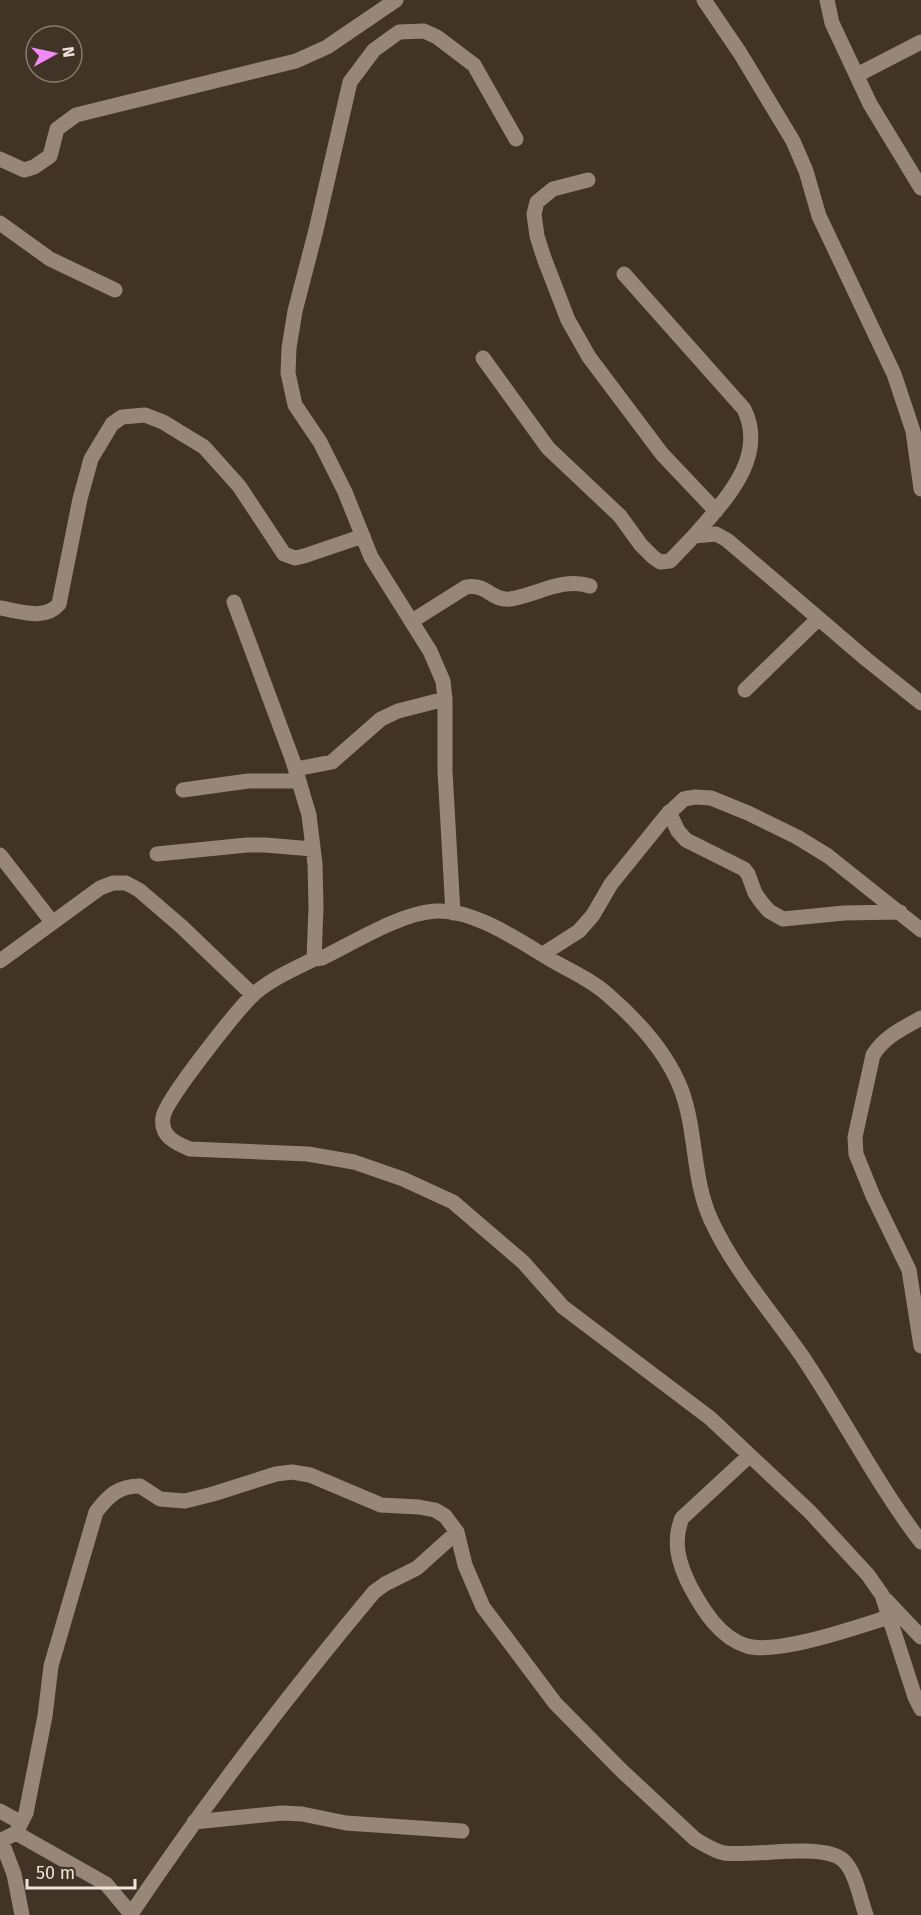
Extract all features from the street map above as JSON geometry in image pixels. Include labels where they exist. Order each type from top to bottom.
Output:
[{"type":"street","points":[[0,159],[24,170],[34,167],[50,156],[57,129],[76,115],[296,61],[327,46],[396,0]]},
{"type":"street","points":[[704,0],[741,52],[793,141],[806,171],[819,216],[894,374],[913,431],[921,489]]},
{"type":"street","points":[[827,0],[832,23],[870,104],[921,188]]},
{"type":"street","points":[[453,913],[445,771],[443,681],[438,666],[412,621],[379,572],[345,492],[320,441],[295,405],[288,373],[289,348],[295,311],[351,82],[374,50],[399,32],[424,31],[437,37],[474,65],[516,139]]},
{"type":"street","points":[[857,75],[921,42]]},
{"type":"street","points":[[588,180],[553,189],[537,202],[534,214],[537,236],[544,258],[568,320],[590,357],[662,454],[716,510]]},
{"type":"street","points":[[0,223],[50,259],[115,290]]},
{"type":"street","points":[[483,358],[548,448],[620,516],[641,545],[653,557],[660,562],[670,561],[736,485],[750,443],[750,422],[744,409],[624,274]]},
{"type":"street","points":[[0,608],[39,614],[54,610],[59,604],[80,499],[92,459],[112,424],[122,417],[145,415],[163,422],[204,447],[239,486],[284,554],[295,558],[363,536]]},
{"type":"street","points":[[694,536],[716,534],[728,540],[818,619],[921,703]]},
{"type":"street","points":[[412,621],[466,588],[475,585],[500,598],[511,598],[570,584],[590,586]]},
{"type":"street","points":[[234,602],[297,775],[309,815],[314,849],[316,908],[314,959]]},
{"type":"street","points":[[745,690],[818,619]]},
{"type":"street","points":[[183,790],[297,775],[332,762],[381,719],[398,711],[445,699]]},
{"type":"street","points":[[543,954],[579,931],[593,915],[611,884],[669,812],[684,799],[695,796],[711,798],[797,837],[828,856],[921,930]]},
{"type":"street","points":[[669,812],[678,831],[687,840],[744,869],[755,893],[777,917],[792,920],[836,914],[900,912]]},
{"type":"street","points":[[158,855],[247,845],[314,849]]},
{"type":"street","points":[[0,855],[52,922]]},
{"type":"street","points":[[0,961],[100,888],[113,883],[126,883],[182,927],[253,995]]},
{"type":"street","points":[[921,1542],[882,1487],[802,1357],[736,1265],[711,1221],[705,1204],[686,1105],[666,1059],[625,1011],[606,993],[543,954],[501,931],[453,913],[436,911],[398,921],[322,958],[314,959],[253,995],[227,1025],[170,1101],[163,1117],[164,1130],[174,1143],[190,1149],[308,1154],[354,1162],[403,1179],[453,1202],[523,1262],[563,1307],[710,1419],[749,1455],[810,1512],[921,1637]]},
{"type":"street","points":[[921,1018],[889,1036],[880,1043],[873,1055],[855,1137],[856,1154],[873,1196],[909,1270],[921,1346]]},
{"type":"street","points":[[749,1455],[682,1518],[677,1530],[677,1554],[690,1586],[719,1629],[746,1646],[773,1648],[889,1617]]},
{"type":"street","points":[[22,1915],[14,1874],[1,1840],[18,1828],[26,1813],[45,1716],[51,1666],[96,1512],[113,1492],[122,1487],[140,1486],[160,1499],[171,1502],[185,1501],[276,1474],[292,1472],[309,1475],[381,1505],[419,1506],[435,1510],[445,1516],[458,1532],[465,1565],[483,1607],[555,1703],[621,1770],[695,1839],[709,1848],[745,1854],[812,1851],[829,1853],[843,1860],[851,1871],[866,1915]]},
{"type":"street","points":[[0,1811],[18,1828],[106,1884],[131,1915],[194,1822],[262,1731],[374,1592],[417,1568],[458,1532]]},
{"type":"street","points":[[882,1595],[921,1709]]},
{"type":"street","points":[[194,1822],[282,1813],[302,1814],[346,1823],[462,1831]]}]
